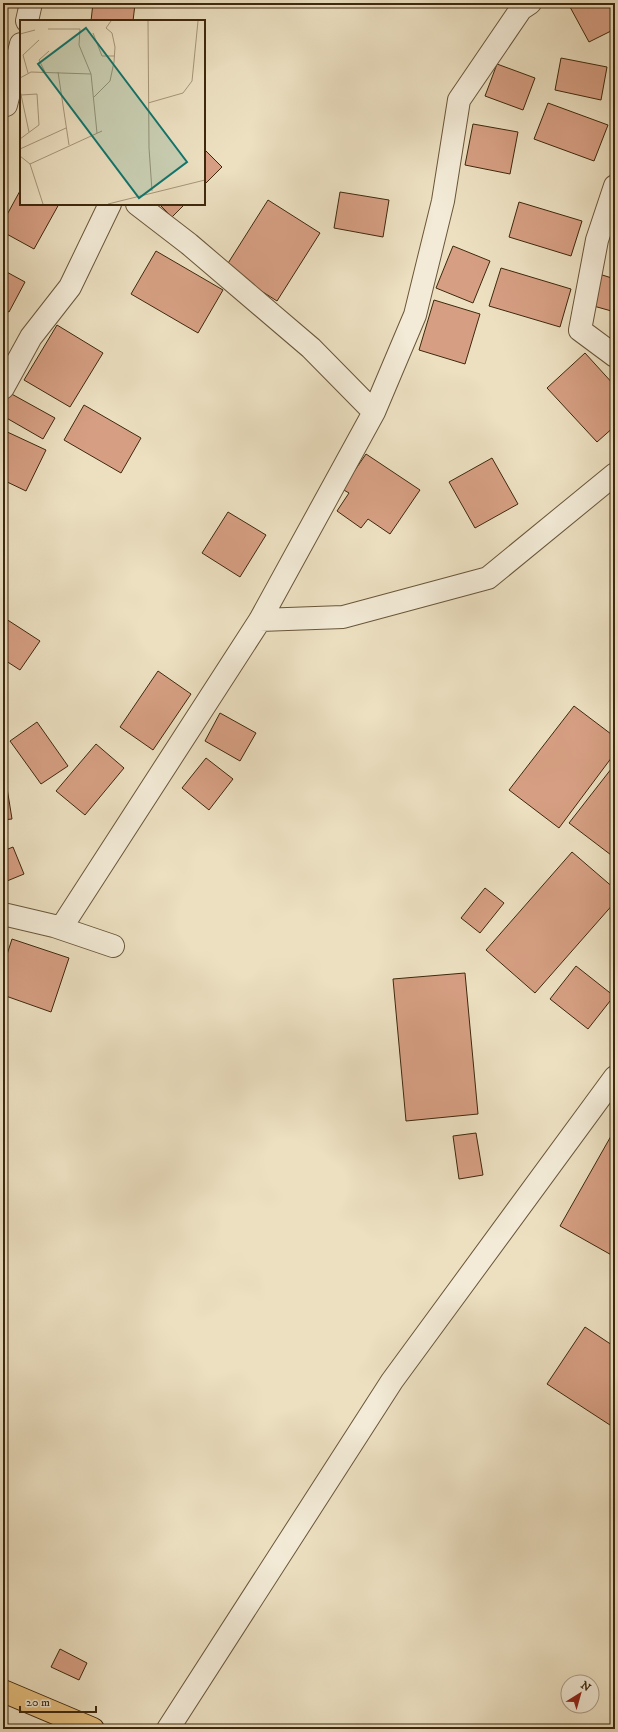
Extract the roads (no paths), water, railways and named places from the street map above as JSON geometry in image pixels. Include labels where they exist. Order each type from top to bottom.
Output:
[{"type":"main road","points":[[3,1690],[93,1729]]},
{"type":"street","points":[[27,20],[31,3]]},
{"type":"street","points":[[61,928],[260,620],[374,412],[415,314],[443,201],[459,100],[521,9],[530,3]]},
{"type":"street","points":[[10,108],[20,50]]},
{"type":"street","points":[[615,186],[597,240],[580,330],[615,356]]},
{"type":"street","points":[[3,388],[31,337],[70,287],[110,205]]},
{"type":"street","points":[[138,205],[189,244],[311,348],[374,412]]},
{"type":"street","points":[[260,620],[343,617],[488,578],[615,474]]},
{"type":"street","points":[[3,914],[61,928],[113,946]]},
{"type":"street","points":[[168,1729],[392,1381],[615,1076]]}]
